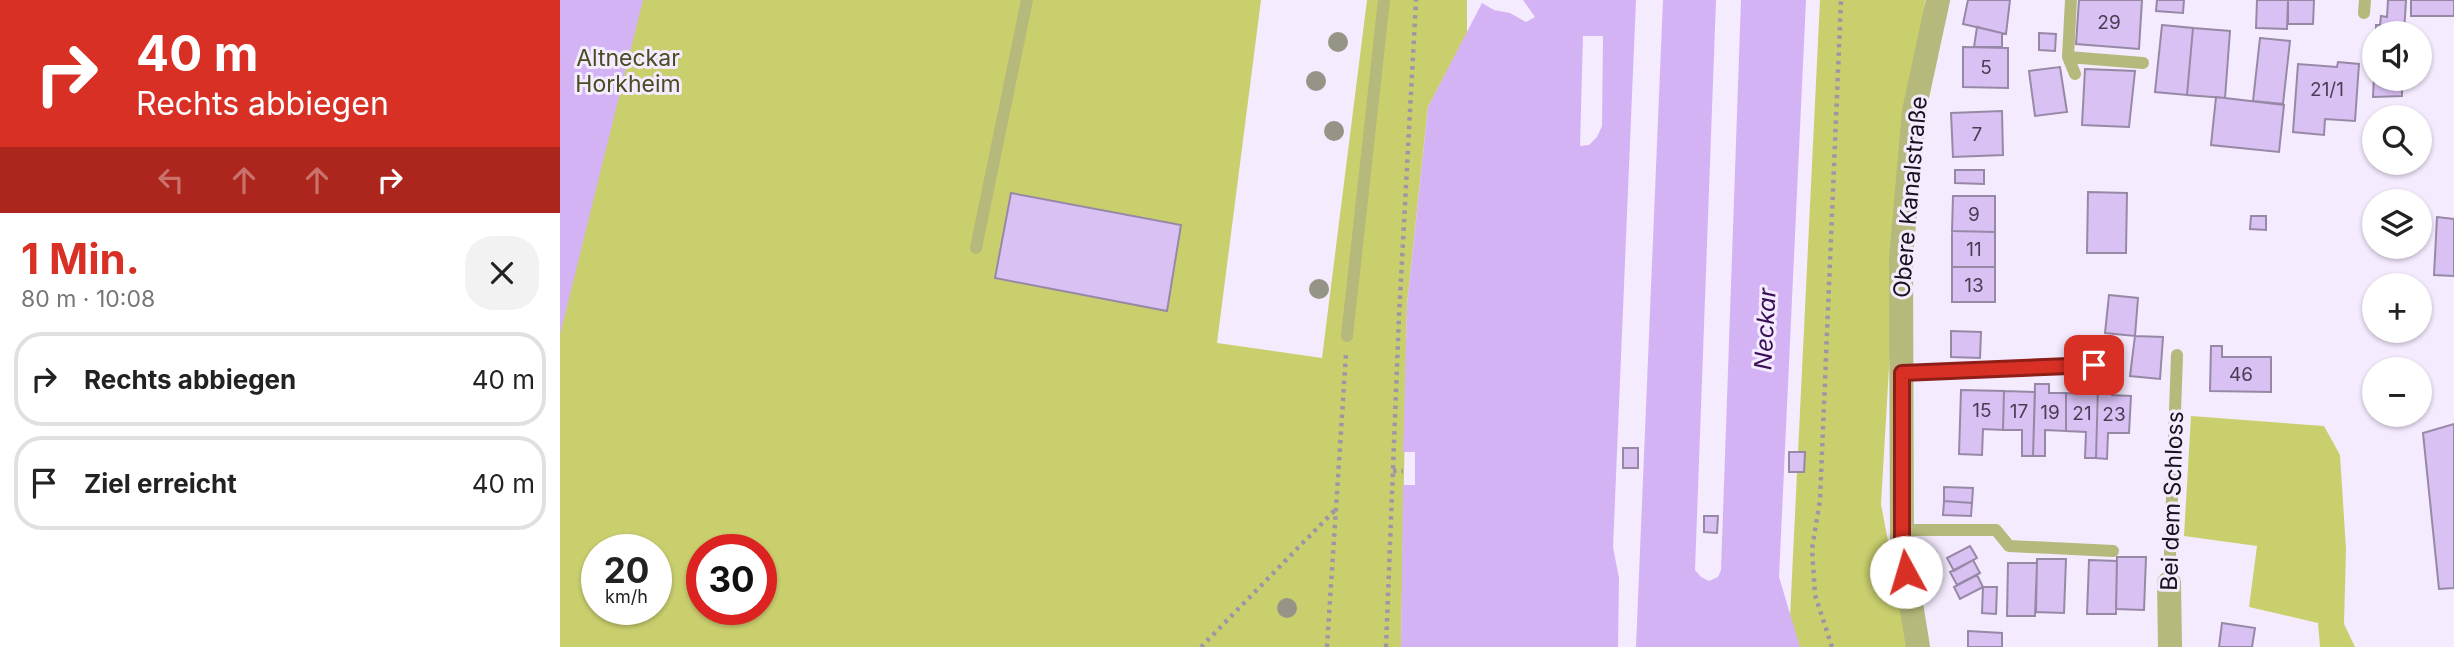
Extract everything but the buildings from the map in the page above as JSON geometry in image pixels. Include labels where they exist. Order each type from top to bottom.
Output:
[{"type":"street","name":"Obere Kanalstraße","points":[[1918,647],[1902,548],[1901,258],[1914,111],[1938,0]]},
{"type":"street","name":"Bei dem Schloss","points":[[2169,583],[2171,647]]},
{"type":"lane","points":[[976,248],[1027,0]]},
{"type":"lane","points":[[1347,336],[1384,0]]},
{"type":"lane","points":[[2071,0],[2068,57],[2075,74]]},
{"type":"lane","points":[[2068,57],[2143,63]]},
{"type":"lane","name":"Bei dem Schloss","points":[[2169,583],[2177,355]]},
{"type":"lane","points":[[1902,373],[2094,365]]},
{"type":"lane","points":[[1903,530],[1996,530],[2009,547],[2113,551]]},
{"type":"path","points":[[1386,647],[1416,0]]},
{"type":"path","points":[[1832,647],[1815,595],[1812,549],[1820,500],[1841,0]]},
{"type":"path","points":[[1327,647],[1347,336]]},
{"type":"path","points":[[1393,471],[1403,471]]},
{"type":"path","points":[[1201,647],[1336,509]]},
{"type":"green space","name":"Altneckar Horkheim","points":[[560,0],[1261,0],[1217,343],[1322,358],[1367,0],[1467,0],[1467,33],[1428,107],[1407,305],[1401,647],[560,647]]},
{"type":"green space","points":[[1820,0],[1925,0],[1889,368],[1881,504],[1908,647],[1799,647],[1790,617]]},
{"type":"green space","points":[[2191,416],[2324,426],[2340,455],[2346,549],[2344,624],[2355,647],[2320,647],[2318,623],[2249,607],[2257,546],[2184,536]]},
{"type":"water","points":[[560,0],[643,0],[560,335]]},
{"type":"water","points":[[1523,0],[1636,0],[1613,547],[1619,578],[1618,647],[1401,647],[1403,485],[1415,485],[1415,452],[1403,452],[1407,305],[1428,107],[1482,3],[1526,22],[1535,17]],"holes":[[[1583,36],[1603,36],[1602,126],[1589,145],[1580,146]]]},
{"type":"water","name":"Neckar","points":[[1663,0],[1716,0],[1695,570],[1709,581],[1718,577],[1721,570],[1741,0],[1806,0],[1779,577],[1800,647],[1636,647]]},
{"type":"route","points":[[1906,572],[1902,548],[1902,373],[2094,365]]}]
